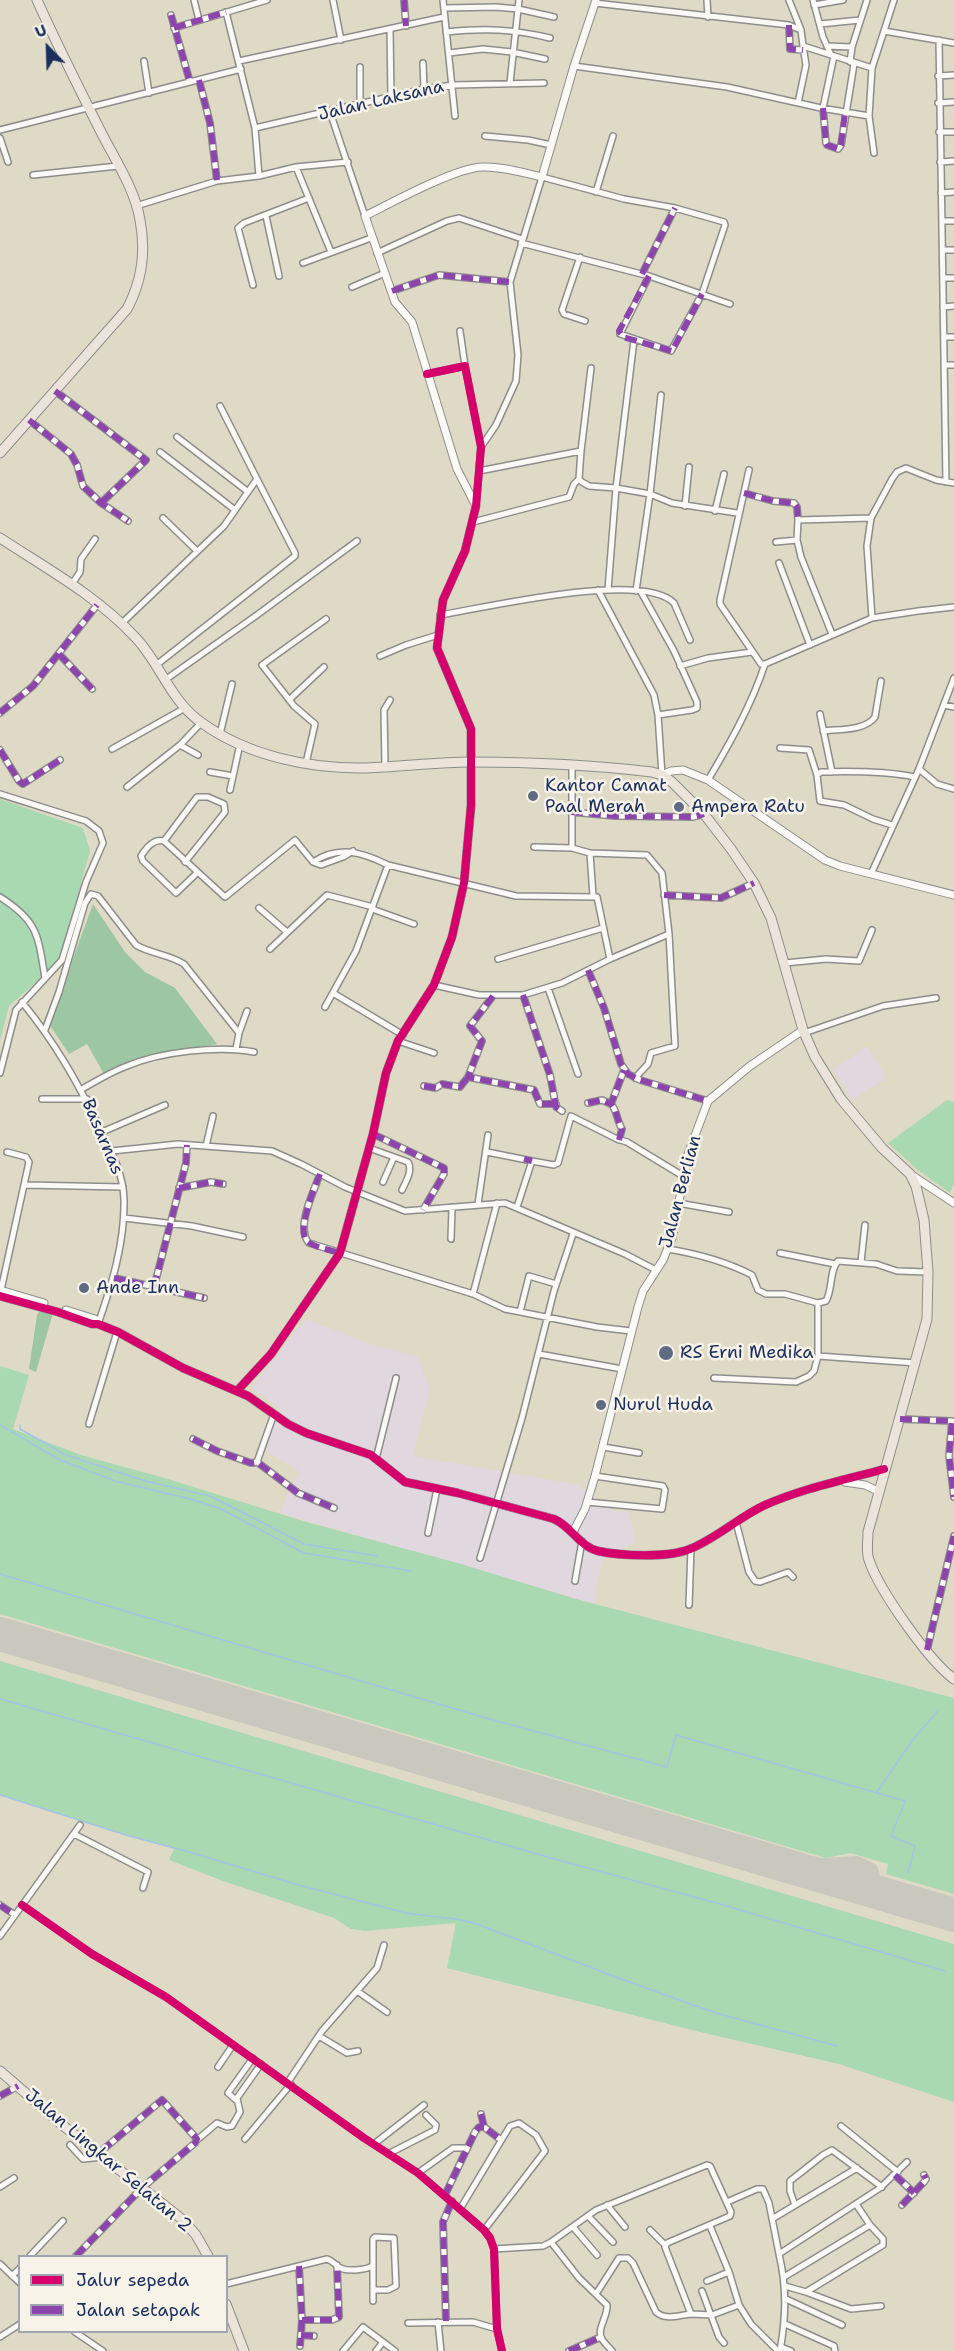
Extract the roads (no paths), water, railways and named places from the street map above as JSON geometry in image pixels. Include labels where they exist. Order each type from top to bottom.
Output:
[{"type":"highway","points":[[0,453],[122,316],[135,295],[142,264],[143,250],[136,206],[37,0]]},
{"type":"highway","points":[[0,538],[72,584],[121,624],[142,646],[184,708],[201,723],[220,734],[271,756],[306,764],[346,768],[472,762],[640,770],[663,775],[704,814],[754,883],[771,918],[804,1032],[815,1057],[837,1094],[882,1148],[910,1174],[916,1185],[924,1220],[928,1272],[927,1319],[868,1532],[869,1560],[886,1594],[927,1650],[945,1672],[954,1679]]},
{"type":"highway","name":"Jalan Lingkar Selatan 2","points":[[0,2071],[183,2220],[196,2235],[207,2255]]},
{"type":"highway","points":[[228,2309],[244,2351]]},
{"type":"street","points":[[194,0],[199,20]]},
{"type":"street","points":[[174,28],[267,0]]},
{"type":"street","points":[[333,0],[341,40]]},
{"type":"street","points":[[404,0],[406,26]]},
{"type":"street","points":[[443,0],[455,116]]},
{"type":"street","points":[[510,83],[519,0]]},
{"type":"street","points":[[707,0],[708,17]]},
{"type":"street","points":[[789,0],[801,30],[806,65],[798,103]]},
{"type":"street","points":[[843,0],[814,2],[827,46],[833,56],[824,108],[826,142],[827,145],[838,149],[841,148],[852,47],[867,0]]},
{"type":"street","points":[[874,153],[869,116],[872,68],[894,0]]},
{"type":"street","points":[[481,447],[496,425],[516,381],[518,355],[510,282],[595,1],[708,17],[789,25],[801,30]]},
{"type":"street","points":[[444,8],[496,7],[554,17]]},
{"type":"street","points":[[226,12],[255,128],[259,176]]},
{"type":"street","points":[[171,15],[190,82]]},
{"type":"street","points":[[239,61],[444,17]]},
{"type":"street","points":[[820,24],[860,20]]},
{"type":"street","points":[[789,25],[790,49],[803,48],[872,68]]},
{"type":"street","points":[[446,32],[483,28],[515,30],[550,38]]},
{"type":"street","points":[[390,29],[391,98]]},
{"type":"street","points":[[884,31],[954,43]]},
{"type":"street","points":[[939,40],[938,103],[943,250],[945,482]]},
{"type":"street","points":[[827,46],[852,47]]},
{"type":"street","points":[[449,53],[483,49],[545,59]]},
{"type":"street","points":[[144,61],[149,93]]},
{"type":"street","points":[[423,63],[424,89]]},
{"type":"street","points":[[574,66],[727,87],[845,113],[869,116]]},
{"type":"street","points":[[360,68],[360,105]]},
{"type":"street","points":[[0,130],[241,69]]},
{"type":"street","points":[[938,76],[954,75]]},
{"type":"street","points":[[199,80],[210,123],[217,182]]},
{"type":"street","name":"Jalan Laksana","points":[[255,128],[424,89],[453,85],[544,83]]},
{"type":"street","points":[[938,103],[954,102]]},
{"type":"street","points":[[330,112],[371,238],[398,305],[412,322],[457,469],[476,506]]},
{"type":"street","points":[[939,132],[954,132]]},
{"type":"street","points":[[485,136],[528,140],[551,145]]},
{"type":"street","points":[[596,192],[613,136]]},
{"type":"street","points":[[0,138],[8,162]]},
{"type":"street","points":[[940,162],[954,161]]},
{"type":"street","points":[[136,206],[217,182],[259,176],[296,167],[348,162]]},
{"type":"street","points":[[33,176],[118,166]]},
{"type":"street","points":[[296,167],[332,252]]},
{"type":"street","points":[[365,216],[449,177],[478,167],[493,167],[722,220],[725,225],[702,294],[672,351],[623,337],[620,331],[649,276]]},
{"type":"street","points":[[941,193],[954,192]]},
{"type":"street","points":[[253,285],[238,228],[244,223],[309,198]]},
{"type":"street","points":[[642,274],[675,208]]},
{"type":"street","points":[[266,216],[279,276]]},
{"type":"street","points":[[377,253],[447,221],[459,218],[522,241],[649,276],[730,303]]},
{"type":"street","points":[[942,221],[954,220]]},
{"type":"street","points":[[303,263],[371,238]]},
{"type":"street","points":[[943,250],[954,250]]},
{"type":"street","points":[[580,257],[562,310],[564,314],[585,321]]},
{"type":"street","points":[[352,287],[385,273]]},
{"type":"street","points":[[392,291],[440,275],[510,282]]},
{"type":"street","points":[[943,278],[954,278]]},
{"type":"street","points":[[943,307],[954,306]]},
{"type":"street","points":[[237,1391],[271,1354],[340,1253],[373,1134],[387,1073],[400,1038],[434,985],[452,937],[464,883],[472,762],[471,729],[437,648],[442,600],[465,551],[473,522],[481,447],[460,331]]},
{"type":"street","points":[[944,337],[954,336]]},
{"type":"street","points":[[608,590],[616,488],[634,340]]},
{"type":"street","points":[[944,365],[954,365]]},
{"type":"street","points":[[428,374],[465,366]]},
{"type":"street","points":[[473,522],[568,497],[579,479],[591,368]]},
{"type":"street","points":[[55,391],[146,460],[100,503]]},
{"type":"street","points":[[658,715],[697,708],[697,702],[680,666],[639,591],[661,395]]},
{"type":"street","points":[[945,396],[954,395]]},
{"type":"street","points":[[155,666],[295,556],[220,406]]},
{"type":"street","points":[[29,420],[71,454],[83,486],[100,503],[128,521]]},
{"type":"street","points":[[945,425],[954,425]]},
{"type":"street","points":[[177,437],[247,491]]},
{"type":"street","points":[[479,471],[581,451]]},
{"type":"street","points":[[160,452],[235,510]]},
{"type":"street","points":[[946,454],[954,454]]},
{"type":"street","points":[[685,506],[689,467]]},
{"type":"street","points":[[872,618],[867,546],[871,518],[892,479],[902,469],[954,483]]},
{"type":"street","points":[[749,470],[737,513],[720,600],[761,664],[872,618],[918,610],[954,608]]},
{"type":"street","points":[[715,511],[724,474]]},
{"type":"street","points":[[579,479],[589,486],[650,494],[685,506],[737,513]]},
{"type":"street","points":[[121,624],[224,526],[257,480]]},
{"type":"street","points":[[744,493],[773,501],[794,503],[797,507],[797,540],[801,557],[832,634]]},
{"type":"street","points":[[163,518],[197,551]]},
{"type":"street","points":[[798,520],[871,518]]},
{"type":"street","points":[[72,584],[80,572],[81,560],[95,538]]},
{"type":"street","points":[[776,542],[797,540]]},
{"type":"street","points":[[164,681],[357,541]]},
{"type":"street","points":[[779,563],[810,645]]},
{"type":"street","points":[[440,615],[562,594],[598,590],[639,591],[669,598],[674,603],[690,640]]},
{"type":"street","points":[[598,590],[654,695],[663,775],[671,771],[683,770],[708,780],[825,860],[954,895]]},
{"type":"street","points":[[0,713],[26,694],[97,605]]},
{"type":"street","points":[[306,764],[315,724],[289,700],[262,666],[326,619]]},
{"type":"street","points":[[380,656],[438,635]]},
{"type":"street","points":[[680,666],[708,658],[752,652]]},
{"type":"street","points":[[59,654],[92,689]]},
{"type":"street","points":[[708,780],[736,733],[756,693],[765,664]]},
{"type":"street","points":[[289,700],[324,667]]},
{"type":"street","points":[[871,874],[919,769],[954,678]]},
{"type":"street","points":[[824,731],[860,727],[872,721],[875,717],[881,681]]},
{"type":"street","points":[[220,734],[232,684]]},
{"type":"street","points":[[385,766],[384,710],[390,700]]},
{"type":"street","points":[[944,705],[954,707]]},
{"type":"street","points":[[112,750],[184,708]]},
{"type":"street","points":[[820,714],[832,772]]},
{"type":"street","points":[[127,787],[180,745],[201,723]]},
{"type":"street","points":[[230,790],[240,743]]},
{"type":"street","points":[[180,745],[198,755]]},
{"type":"street","points":[[780,748],[809,750],[817,775],[820,801],[844,805],[892,825]]},
{"type":"street","points":[[0,750],[23,784],[60,760]]},
{"type":"street","points":[[572,766],[572,848]]},
{"type":"street","points":[[919,769],[937,784],[954,789]]},
{"type":"street","points":[[210,772],[233,776]]},
{"type":"street","points":[[817,775],[821,772],[879,772],[915,777]]},
{"type":"street","points":[[0,794],[80,818],[98,829],[103,840],[103,846],[86,882],[59,964],[16,1010],[0,1073]]},
{"type":"street","points":[[164,841],[197,797],[208,797],[224,804],[226,810],[220,819],[185,861]]},
{"type":"street","points":[[571,812],[615,816],[693,817],[704,814]]},
{"type":"street","points":[[197,873],[176,892],[143,861],[142,853],[153,842],[160,839],[164,841],[225,897],[292,841],[298,842],[314,862],[330,853],[353,851],[388,865],[516,896],[593,896],[600,899],[603,928],[610,959]]},
{"type":"street","points":[[534,847],[572,848],[590,853],[647,855],[662,873],[669,934],[675,1046],[651,1053],[648,1065],[635,1078]]},
{"type":"street","points":[[590,853],[593,896]]},
{"type":"street","points":[[325,1007],[356,951],[388,865]]},
{"type":"street","points":[[664,895],[721,898],[754,883]]},
{"type":"street","points":[[45,1030],[86,903],[91,894],[98,896],[136,945],[184,964],[239,1033]]},
{"type":"street","points":[[270,949],[327,895],[373,908],[414,924]]},
{"type":"street","points":[[0,897],[27,916],[33,927],[45,978]]},
{"type":"street","points":[[259,908],[287,932]]},
{"type":"street","points":[[498,959],[603,928]]},
{"type":"street","points":[[785,963],[826,959],[859,961],[872,930]]},
{"type":"street","points":[[434,985],[479,995],[523,995],[548,988],[669,934]]},
{"type":"street","points":[[588,970],[604,1008],[624,1070],[635,1078],[708,1101]]},
{"type":"street","points":[[548,988],[578,1074]]},
{"type":"street","points":[[333,993],[400,1038],[434,1053]]},
{"type":"street","points":[[523,995],[549,1075],[557,1108],[562,1111]]},
{"type":"street","points":[[424,1086],[436,1088],[442,1084],[460,1087],[468,1077],[482,1041],[470,1026],[493,996]]},
{"type":"street","points":[[804,1032],[882,1006],[936,998]]},
{"type":"street","name":"Basarnas","points":[[22,1002],[45,1030],[82,1089],[112,1151],[123,1186],[124,1218],[114,1278],[98,1324]]},
{"type":"street","points":[[236,1049],[247,1011]]},
{"type":"street","name":"Jalan Berlian","points":[[573,1532],[582,1518],[595,1476],[643,1291],[668,1249],[688,1154],[708,1101],[750,1065],[804,1032]]},
{"type":"street","points":[[82,1089],[129,1065],[154,1058],[236,1049],[254,1052]]},
{"type":"street","points":[[611,1104],[624,1070]]},
{"type":"street","points":[[468,1077],[534,1090],[542,1105],[556,1104]]},
{"type":"street","points":[[42,1099],[87,1099]]},
{"type":"street","points":[[588,1103],[602,1100],[611,1104],[622,1129],[619,1140]]},
{"type":"street","points":[[102,1132],[165,1104]]},
{"type":"street","points":[[206,1146],[213,1116]]},
{"type":"street","points":[[487,1152],[554,1166],[558,1163],[571,1116],[627,1142],[683,1176]]},
{"type":"street","points":[[373,1134],[444,1168],[444,1174],[423,1210]]},
{"type":"street","points":[[478,1204],[488,1135]]},
{"type":"street","points":[[112,1151],[178,1144],[272,1151],[399,1210],[497,1203],[517,1207],[656,1270]]},
{"type":"street","points":[[154,1287],[186,1163],[187,1145]]},
{"type":"street","points":[[369,1148],[406,1161],[410,1165],[402,1190]]},
{"type":"street","points":[[7,1152],[28,1159],[26,1185],[0,1290],[94,1319],[98,1324]]},
{"type":"street","points":[[383,1182],[393,1157]]},
{"type":"street","points":[[517,1207],[532,1161]]},
{"type":"street","points":[[320,1174],[305,1216],[304,1236],[309,1243],[473,1294],[505,1309],[631,1331]]},
{"type":"street","points":[[910,1174],[954,1203]]},
{"type":"street","points":[[179,1188],[212,1182],[223,1184]]},
{"type":"street","points":[[26,1185],[123,1186]]},
{"type":"street","points":[[473,1294],[497,1203]]},
{"type":"street","points":[[678,1203],[729,1212]]},
{"type":"street","points":[[452,1207],[452,1239]]},
{"type":"street","points":[[124,1218],[192,1226],[243,1237]]},
{"type":"street","points":[[861,1262],[866,1225]]},
{"type":"street","points":[[480,1558],[539,1354],[556,1284],[573,1234]]},
{"type":"street","points":[[668,1249],[706,1256],[732,1265],[752,1275],[758,1290],[766,1294],[785,1294],[818,1303],[826,1301],[828,1297],[835,1264]]},
{"type":"street","points":[[780,1253],[835,1264],[843,1260],[876,1264],[897,1271],[928,1272]]},
{"type":"street","points":[[520,1312],[529,1276],[556,1284]]},
{"type":"street","points":[[114,1278],[204,1298]]},
{"type":"street","points":[[0,1296],[98,1324],[117,1332],[183,1368],[237,1391],[306,1433],[352,1447],[376,1460],[405,1482],[554,1519],[597,1551],[669,1554],[691,1548],[765,1505],[884,1469]]},
{"type":"street","points":[[714,1378],[796,1382],[804,1380],[814,1371],[818,1356],[818,1303]]},
{"type":"street","points":[[89,1424],[117,1332]]},
{"type":"street","points":[[539,1354],[622,1369]]},
{"type":"street","points":[[818,1356],[916,1363]]},
{"type":"street","points":[[376,1460],[396,1378]]},
{"type":"street","points":[[257,1462],[274,1414]]},
{"type":"street","points":[[900,1419],[953,1421],[948,1456],[954,1497]]},
{"type":"street","points":[[192,1439],[217,1451],[257,1462],[298,1493],[334,1508]]},
{"type":"street","points":[[603,1448],[639,1453]]},
{"type":"street","points":[[587,1502],[662,1509],[665,1490],[663,1486],[595,1476]]},
{"type":"street","points":[[840,1481],[865,1485],[878,1491]]},
{"type":"street","points":[[428,1533],[437,1489]]},
{"type":"street","points":[[736,1522],[753,1579],[760,1582],[789,1572],[793,1577]]},
{"type":"street","points":[[927,1650],[954,1536]]},
{"type":"street","points":[[575,1581],[582,1541]]},
{"type":"street","points":[[689,1605],[691,1548]]},
{"type":"street","points":[[0,1936],[80,1825]]},
{"type":"street","points":[[74,1833],[148,1872],[143,1888]]},
{"type":"street","points":[[0,1905],[15,1915]]},
{"type":"street","points":[[22,1905],[92,1954],[166,1997],[418,2173],[484,2230],[494,2249],[492,2259],[497,2329],[502,2351]]},
{"type":"street","points":[[0,1923],[6,1928]]},
{"type":"street","points":[[245,2139],[289,2083],[319,2036],[377,1968],[384,1945]]},
{"type":"street","points":[[357,1991],[387,2012]]},
{"type":"street","points":[[319,2036],[347,2053],[358,2051]]},
{"type":"street","points":[[218,2067],[234,2045]]},
{"type":"street","points":[[77,2255],[142,2187],[217,2123],[227,2127],[232,2126],[240,2112],[240,2107],[228,2093],[253,2058]]},
{"type":"street","points":[[236,2100],[261,2064]]},
{"type":"street","points":[[0,2096],[18,2086]]},
{"type":"street","points":[[70,2145],[86,2160],[102,2155],[161,2100],[173,2110],[197,2140]]},
{"type":"street","points":[[374,2144],[424,2105]]},
{"type":"street","points":[[481,2114],[484,2127],[501,2140]]},
{"type":"street","points":[[388,2154],[435,2130],[436,2125],[426,2115]]},
{"type":"street","points":[[460,2209],[510,2126],[519,2123],[536,2135],[545,2151],[484,2230]]},
{"type":"street","points":[[841,2126],[897,2174],[914,2193]]},
{"type":"street","points":[[445,2195],[476,2129],[484,2127]]},
{"type":"street","points":[[418,2173],[453,2148],[468,2148]]},
{"type":"street","points":[[795,2205],[789,2187],[790,2181],[825,2153],[834,2150],[882,2187]]},
{"type":"street","points":[[779,2254],[882,2187],[907,2162]]},
{"type":"street","points":[[494,2249],[543,2246],[607,2205],[707,2165],[710,2166],[727,2202],[731,2212],[730,2216],[665,2245]]},
{"type":"street","points":[[772,2219],[857,2168]]},
{"type":"street","points":[[902,2205],[925,2180],[924,2175]]},
{"type":"street","points":[[0,2187],[14,2178]]},
{"type":"street","points":[[727,2202],[761,2188],[766,2193],[785,2286],[785,2324],[780,2350]]},
{"type":"street","points":[[446,2321],[443,2222],[452,2201]]},
{"type":"street","points":[[806,2292],[884,2244],[883,2239],[856,2204]]},
{"type":"street","points":[[607,2205],[625,2228]]},
{"type":"street","points":[[588,2216],[613,2242]]},
{"type":"street","points":[[31,2255],[63,2221]]},
{"type":"street","points":[[784,2277],[870,2225]]},
{"type":"street","points":[[710,2226],[729,2272],[739,2305],[751,2324],[780,2350],[791,2351]]},
{"type":"street","points":[[573,2227],[597,2255]]},
{"type":"street","points":[[650,2230],[665,2245],[691,2313]]},
{"type":"street","points":[[373,2290],[393,2289],[396,2286],[394,2238],[373,2238],[372,2266],[373,2301]]},
{"type":"street","points":[[551,2242],[579,2278],[607,2306],[607,2314],[600,2330],[601,2337],[612,2351]]},
{"type":"street","points":[[596,2294],[616,2262],[625,2257],[633,2263],[647,2295],[661,2316],[691,2313],[712,2315],[739,2305]]},
{"type":"street","points":[[228,2284],[327,2259],[344,2269],[367,2269],[372,2266]]},
{"type":"street","points":[[0,2264],[18,2281]]},
{"type":"street","points":[[302,2320],[332,2320],[339,2317],[337,2265]]},
{"type":"street","points":[[298,2266],[302,2320],[300,2346]]},
{"type":"street","points":[[12,2276],[18,2270]]},
{"type":"street","points":[[707,2281],[729,2272]]},
{"type":"street","points":[[785,2286],[851,2309],[881,2306]]},
{"type":"street","points":[[702,2291],[723,2343]]},
{"type":"street","points":[[786,2299],[842,2325]]},
{"type":"street","points":[[438,2322],[441,2351]]},
{"type":"street","points":[[408,2323],[473,2322],[497,2329]]},
{"type":"street","points":[[785,2324],[834,2346],[835,2351]]},
{"type":"street","points":[[0,2337],[18,2325]]},
{"type":"street","points":[[343,2351],[361,2328],[366,2328],[388,2349],[395,2351]]},
{"type":"street","points":[[78,2333],[103,2351]]},
{"type":"street","points":[[301,2335],[314,2336]]},
{"type":"street","points":[[569,2351],[601,2337]]},
{"type":"street","points":[[376,2351],[383,2342]]},
{"type":"waterway","points":[[0,1425],[58,1459],[115,1481],[194,1500],[221,1509],[304,1553],[411,1571]]},
{"type":"waterway","points":[[20,1425],[20,1429],[66,1455],[145,1481],[210,1496],[304,1544],[377,1556]]},
{"type":"waterway","points":[[0,1574],[486,1718],[667,1767],[676,1735],[905,1801],[891,1836],[915,1846],[908,1873]]},
{"type":"waterway","points":[[0,1699],[558,1860],[720,1904],[945,1971]]},
{"type":"waterway","points":[[877,1792],[914,1738],[938,1711]]},
{"type":"waterway","points":[[0,1795],[129,1836],[295,1884],[406,1913],[477,1924],[716,2013],[837,2046]]},
{"type":"place","name":"Kantor Camat Paal Merah","points":[[533,796]]},
{"type":"place","name":"Ampera Ratu","points":[[679,807]]},
{"type":"place","name":"Ande Inn","points":[[84,1288]]},
{"type":"place","name":"RS Erni Medika","points":[[666,1353]]},
{"type":"place","name":"Nurul Huda","points":[[601,1405]]}]
